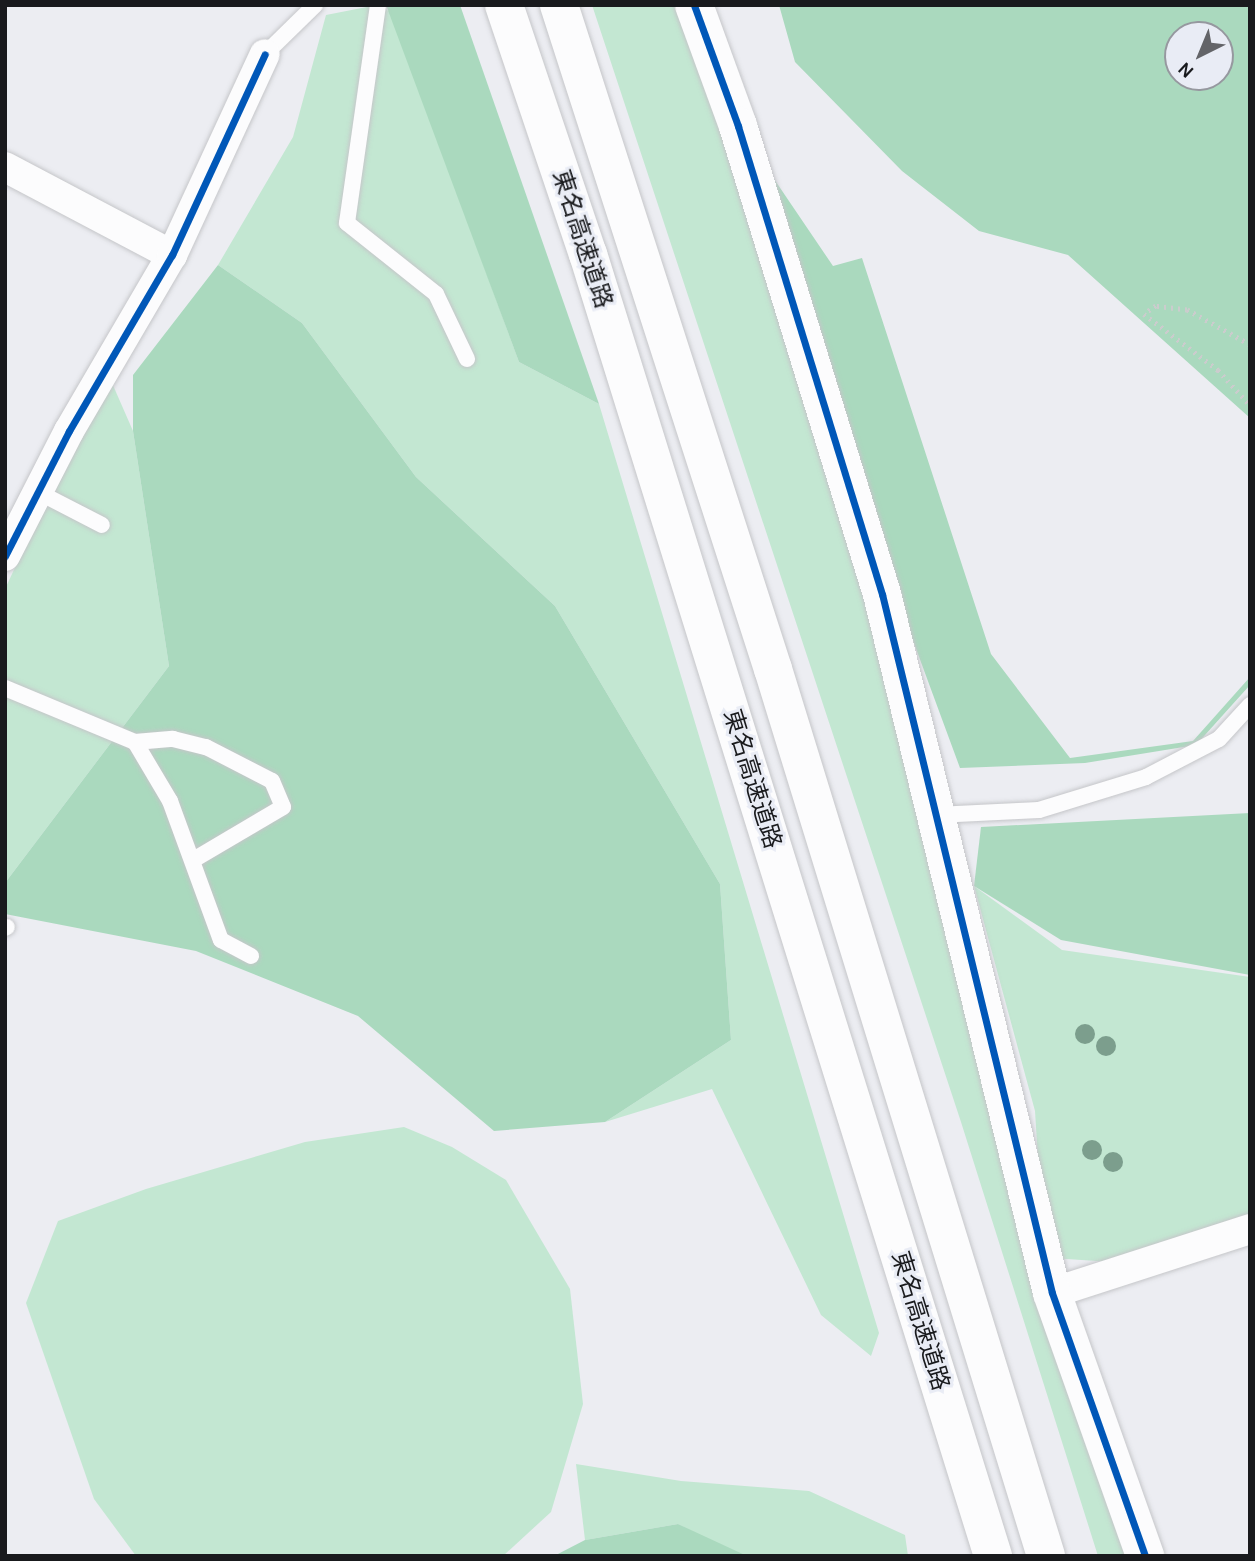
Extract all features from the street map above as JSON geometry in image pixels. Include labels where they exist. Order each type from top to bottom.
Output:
[{"type":"main road","name":"東名高速道路","points":[[504,5],[617,346],[993,1556]]},
{"type":"main road","name":"東名高速道路","points":[[559,5],[773,669],[1046,1556]]},
{"type":"main road","points":[[694,5],[737,126],[882,594],[1052,1293],[1145,1556]]},
{"type":"street","points":[[5,556],[36,491],[172,255],[265,54]]},
{"type":"street","points":[[5,167],[172,255]]},
{"type":"street","points":[[1052,1293],[1250,1229]]},
{"type":"lane","points":[[265,54],[315,5]]},
{"type":"lane","points":[[378,5],[347,223],[436,294],[467,359]]},
{"type":"lane","points":[[36,491],[102,525]]},
{"type":"lane","points":[[5,688],[135,742],[173,739],[206,747],[272,781],[283,807],[193,860]]},
{"type":"lane","points":[[936,815],[1039,810],[1146,777],[1219,739],[1250,705]]},
{"type":"lane","points":[[135,742],[170,801],[221,940],[251,956]]},
{"type":"path","points":[[1250,345],[1187,310],[1156,306],[1144,314],[1218,370],[1250,405]]},
{"type":"green space","points":[[377,5],[391,12],[519,362],[599,404],[879,1333],[871,1356],[821,1315],[712,1089],[605,1122],[731,1040],[720,884],[555,606],[416,477],[302,323],[218,265],[293,137],[326,15]]},
{"type":"green space","points":[[386,5],[460,5],[599,404],[519,362]]},
{"type":"green space","points":[[592,5],[692,5],[772,241],[1042,1224],[1035,1111],[974,886],[1062,950],[1250,977],[1250,1219],[1141,1264],[1052,1258],[1145,1556],[1098,1556],[961,1122]]},
{"type":"green space","points":[[779,5],[1250,5],[1250,418],[1068,255],[979,231],[902,171],[795,62]]},
{"type":"green space","points":[[738,126],[833,266],[862,258],[991,654],[1070,758],[1193,741],[1250,677],[1250,685],[1196,745],[1085,763],[960,768],[773,261]]},
{"type":"green space","points":[[218,265],[302,323],[416,477],[555,606],[720,884],[731,1040],[605,1122],[494,1131],[358,1016],[196,951],[5,914],[5,883],[169,666],[133,431],[133,375]]},
{"type":"green space","points":[[112,383],[133,431],[169,666],[5,883],[5,589],[53,486]]},
{"type":"green space","points":[[1250,813],[1250,975],[1061,940],[974,886],[981,827]]},
{"type":"green space","points":[[404,1127],[452,1147],[506,1180],[570,1289],[583,1404],[551,1512],[503,1556],[136,1556],[94,1499],[26,1303],[58,1221],[146,1189],[305,1142]]},
{"type":"green space","points":[[576,1464],[681,1481],[809,1491],[905,1535],[908,1556],[739,1556],[678,1524],[585,1540]]},
{"type":"green space","points":[[678,1524],[747,1556],[554,1556],[585,1540]]},
{"type":"cycle path","points":[[694,5],[738,126],[882,594],[1052,1293],[1145,1556]]},
{"type":"cycle path","points":[[5,556],[69,431],[172,255],[265,54]]}]
